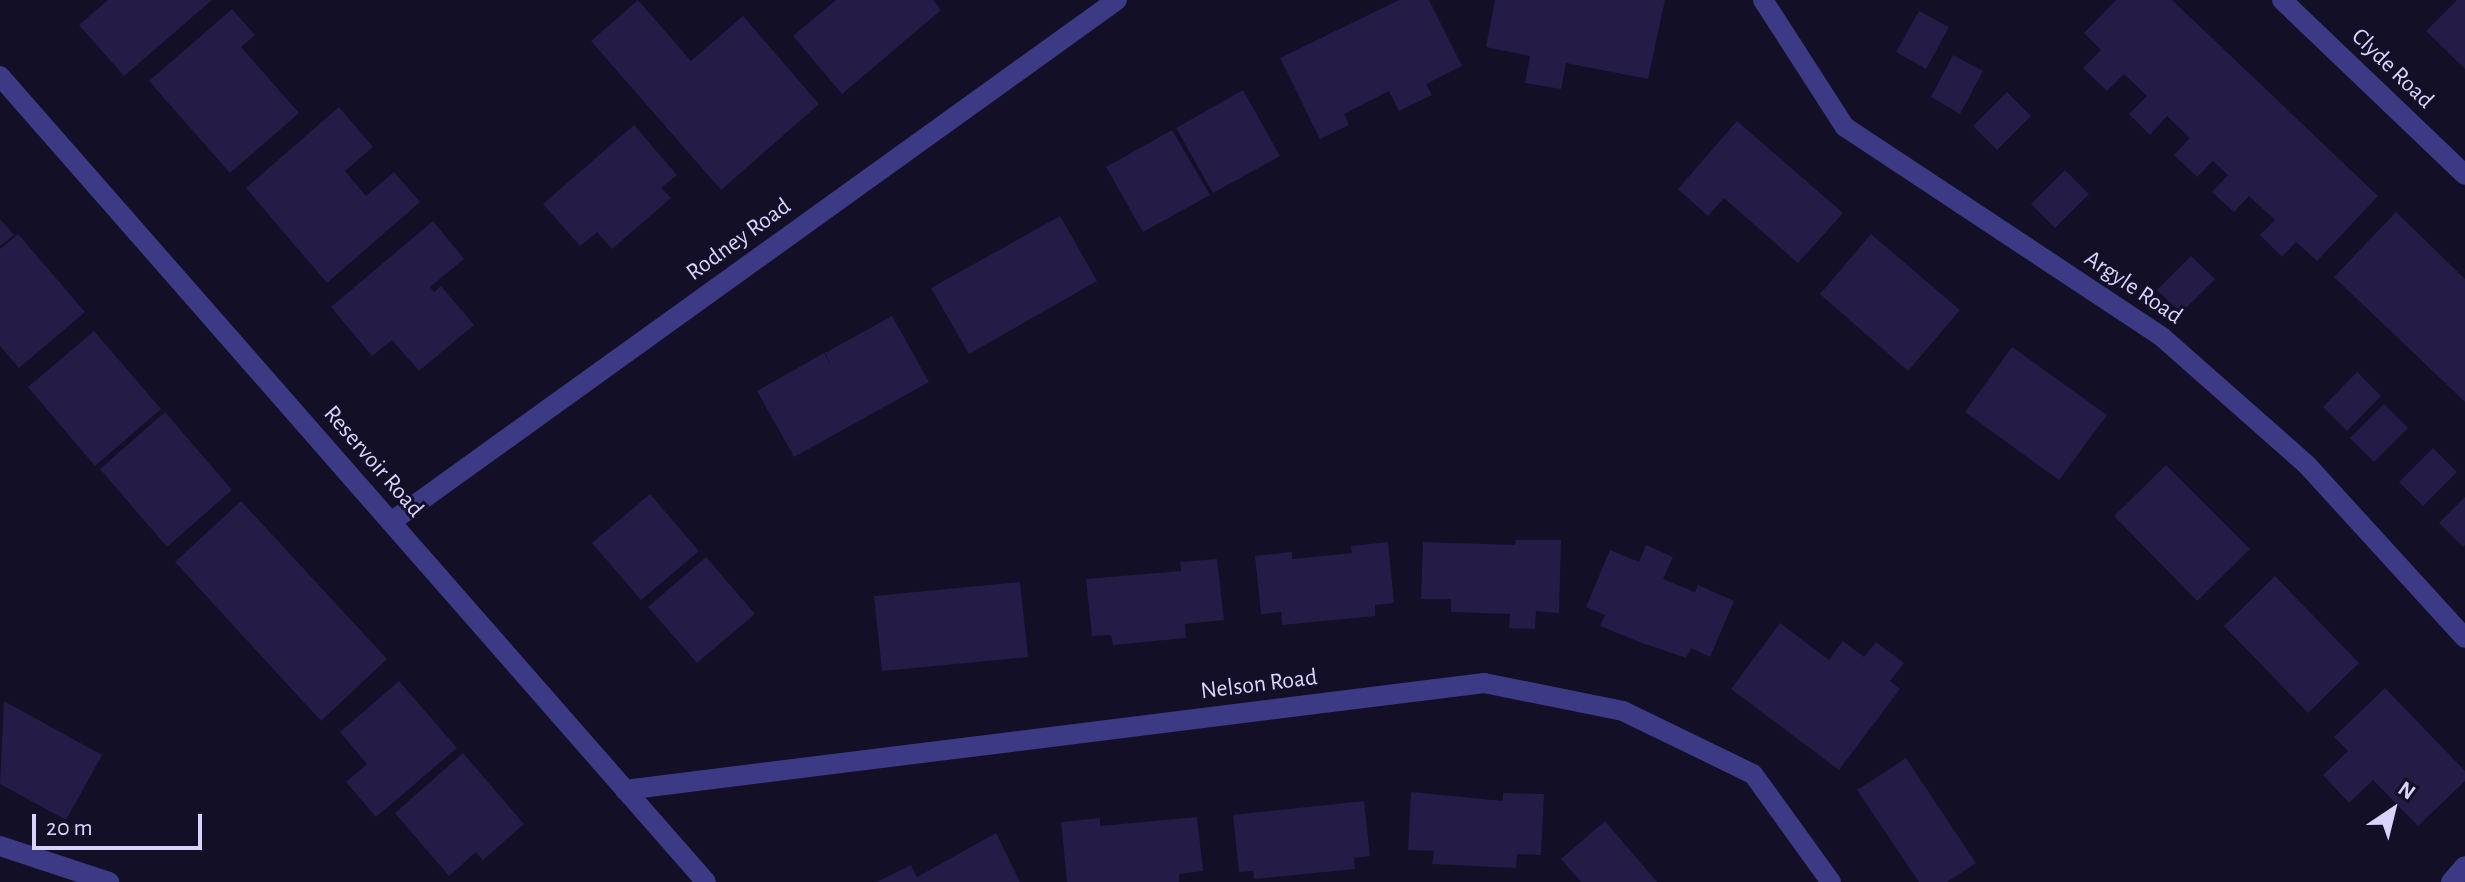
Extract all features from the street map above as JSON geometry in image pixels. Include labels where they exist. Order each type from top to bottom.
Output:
[{"type":"street","name":"Rodney Road","points":[[391,522],[1117,0]]},
{"type":"street","name":"Argyle Road","points":[[1763,0],[1845,127],[2162,337],[2307,465],[2465,638]]},
{"type":"street","name":"Clyde Road","points":[[2282,0],[2465,175]]},
{"type":"street","name":"Reservoir Road","points":[[0,76],[706,882]]},
{"type":"street","name":"Nelson Road","points":[[625,790],[1484,683],[1623,711],[1753,774],[1831,882]]},
{"type":"street","points":[[0,846],[109,882]]},
{"type":"street","points":[[2451,882],[2465,866]]},
{"type":"building","points":[[108,0],[212,0],[124,76],[79,25]]},
{"type":"building","points":[[638,0],[691,61],[743,16],[819,104],[721,190],[591,41]]},
{"type":"building","points":[[836,0],[933,0],[941,10],[842,94],[793,36]]},
{"type":"building","points":[[1399,0],[1429,0],[1462,66],[1426,84],[1432,95],[1399,111],[1389,91],[1344,114],[1349,125],[1320,139],[1280,58]]},
{"type":"building","points":[[1495,0],[1665,0],[1648,79],[1566,63],[1561,89],[1525,83],[1530,56],[1486,47]]},
{"type":"building","points":[[2116,0],[2172,0],[2378,196],[2317,261],[2296,242],[2282,257],[2260,235],[2275,220],[2249,196],[2234,212],[2212,192],[2228,175],[2213,161],[2197,177],[2174,155],[2190,138],[2167,116],[2150,135],[2129,114],[2147,96],[2124,74],[2107,91],[2083,68],[2101,50],[2084,33]]},
{"type":"building","points":[[2457,0],[2465,0],[2465,69],[2426,31]]},
{"type":"building","points":[[232,9],[255,35],[241,47],[299,113],[230,173],[149,81]]},
{"type":"building","points":[[1919,11],[1949,27],[1926,69],[1896,52]]},
{"type":"building","points":[[1953,55],[1983,71],[1960,114],[1931,97]]},
{"type":"building","points":[[1243,90],[1280,156],[1213,193],[1176,128]]},
{"type":"building","points":[[2007,92],[2031,116],[1997,150],[1973,126]]},
{"type":"building","points":[[339,107],[373,147],[345,171],[366,196],[394,172],[420,202],[327,283],[246,188]]},
{"type":"building","points":[[1737,121],[1843,213],[1798,263],[1724,198],[1708,216],[1678,189]]},
{"type":"building","points":[[634,125],[677,175],[661,188],[671,198],[612,249],[597,232],[580,246],[543,204]]},
{"type":"building","points":[[1172,130],[1210,195],[1143,232],[1106,167]]},
{"type":"building","points":[[2065,170],[2089,194],[2055,228],[2031,204]]},
{"type":"building","points":[[2396,212],[2465,279],[2465,402],[2334,277]]},
{"type":"building","points":[[1060,216],[1097,281],[969,354],[931,288]]},
{"type":"building","points":[[0,219],[14,235],[0,246]]},
{"type":"building","points":[[433,221],[464,259],[430,287],[434,292],[441,286],[474,325],[419,371],[392,340],[372,356],[331,307]]},
{"type":"building","points":[[18,234],[85,312],[19,368],[0,346],[0,249]]},
{"type":"building","points":[[1871,234],[1960,310],[1908,371],[1820,294]]},
{"type":"building","points":[[2191,256],[2215,279],[2181,313],[2157,290]]},
{"type":"building","points":[[892,316],[929,382],[794,457],[757,391],[824,353],[833,370],[825,353]]},
{"type":"building","points":[[94,331],[161,409],[95,466],[28,387]]},
{"type":"building","points":[[2012,347],[2107,415],[2059,480],[1965,412]]},
{"type":"building","points":[[2357,372],[2381,396],[2347,431],[2323,407]]},
{"type":"building","points":[[2384,404],[2408,428],[2374,462],[2350,438]]},
{"type":"building","points":[[165,412],[232,490],[167,547],[100,469]]},
{"type":"building","points":[[2433,448],[2457,472],[2423,506],[2399,482]]},
{"type":"building","points":[[2166,465],[2250,549],[2197,601],[2114,516]]},
{"type":"building","points":[[650,494],[699,551],[641,600],[592,543]]},
{"type":"building","points":[[2465,497],[2465,545],[2463,547],[2439,523]]},
{"type":"building","points":[[241,501],[387,659],[321,721],[175,562]]},
{"type":"building","points":[[1516,540],[1561,540],[1559,613],[1536,611],[1535,629],[1509,628],[1510,614],[1451,612],[1451,599],[1421,599],[1423,542],[1515,545]]},
{"type":"building","points":[[1388,542],[1394,603],[1375,605],[1375,616],[1282,625],[1281,612],[1261,614],[1255,556],[1292,552],[1292,559],[1352,553],[1351,546]]},
{"type":"building","points":[[1646,545],[1673,557],[1663,579],[1695,592],[1698,585],[1734,601],[1710,657],[1691,648],[1686,658],[1642,643],[1600,626],[1605,615],[1586,607],[1610,550],[1639,562]]},
{"type":"building","points":[[706,557],[755,614],[697,663],[648,607]]},
{"type":"building","points":[[1217,559],[1224,620],[1185,624],[1186,638],[1113,645],[1111,635],[1092,636],[1086,579],[1181,571],[1180,562]]},
{"type":"building","points":[[2275,576],[2359,663],[2308,713],[2224,626]]},
{"type":"building","points":[[1020,582],[1028,657],[882,671],[874,596]]},
{"type":"building","points":[[1780,623],[1829,660],[1843,641],[1864,657],[1876,642],[1904,663],[1890,681],[1900,689],[1839,770],[1731,689]]},
{"type":"building","points":[[399,681],[457,748],[376,817],[346,782],[367,764],[340,732]]},
{"type":"building","points":[[2385,688],[2465,771],[2465,781],[2418,826],[2373,780],[2349,803],[2323,775],[2348,751],[2334,737]]},
{"type":"building","points":[[4,701],[102,755],[66,820],[0,784]]},
{"type":"building","points":[[463,753],[524,824],[483,860],[476,852],[449,876],[395,813]]},
{"type":"building","points":[[1906,758],[1976,863],[1947,882],[1919,882],[1857,790]]},
{"type":"building","points":[[1411,792],[1503,801],[1503,793],[1544,794],[1541,855],[1517,854],[1516,868],[1432,864],[1434,851],[1408,850]]},
{"type":"building","points":[[1364,801],[1370,856],[1354,858],[1355,869],[1254,879],[1253,871],[1239,872],[1233,815]]},
{"type":"building","points":[[1197,817],[1203,871],[1179,874],[1179,882],[1067,882],[1061,822],[1100,818],[1100,826]]},
{"type":"building","points":[[1605,821],[1657,882],[1581,882],[1561,859]]},
{"type":"building","points":[[996,833],[1020,882],[877,882],[911,865],[917,877]]}]
